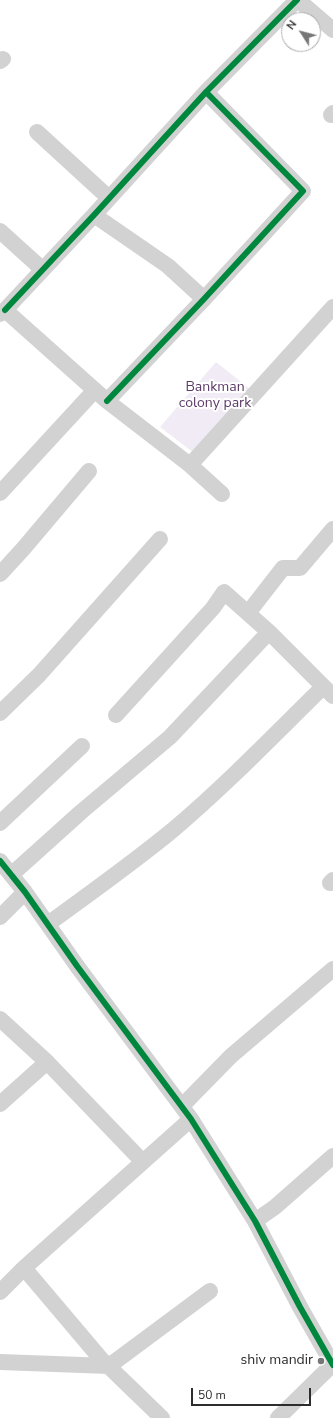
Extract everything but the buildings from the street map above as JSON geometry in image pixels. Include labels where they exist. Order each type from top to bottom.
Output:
[{"type":"street","points":[[222,494],[190,465],[107,401],[2,312],[94,215],[206,92],[300,1],[333,30]]},
{"type":"street","points":[[107,401],[204,299],[303,191],[206,92]]},
{"type":"street","points":[[37,132],[109,198]]},
{"type":"street","points":[[94,215],[168,266],[204,299]]},
{"type":"street","points":[[0,231],[42,269]]},
{"type":"street","points":[[190,465],[333,307]]},
{"type":"street","points":[[0,493],[95,390]]},
{"type":"street","points":[[0,574],[89,471]]},
{"type":"street","points":[[248,613],[283,568],[300,568],[333,529]]},
{"type":"street","points":[[0,713],[39,675],[160,539]]},
{"type":"street","points":[[48,924],[144,854],[328,692],[269,632],[224,592],[213,608],[116,715]]},
{"type":"street","points":[[12,874],[81,812],[170,737],[269,632]]},
{"type":"street","points":[[0,823],[82,746]]},
{"type":"street","points":[[0,861],[12,874],[186,1112],[255,1221],[300,1307],[333,1364],[278,1418]]},
{"type":"street","points":[[0,917],[25,892]]},
{"type":"street","points":[[0,1292],[24,1268],[143,1162],[231,1056],[333,969]]},
{"type":"street","points":[[0,1019],[47,1062],[143,1162]]},
{"type":"street","points":[[0,1104],[47,1062]]},
{"type":"street","points":[[255,1221],[275,1207],[333,1156]]},
{"type":"street","points":[[24,1268],[101,1359],[162,1418]]},
{"type":"street","points":[[0,1362],[109,1366],[210,1291]]},
{"type":"green space","name":"Bankman colony park","points":[[216,362],[250,389],[194,453],[160,427]]},
{"type":"cycle path","points":[[5,310],[206,92],[297,0]]},
{"type":"cycle path","points":[[107,401],[204,299],[303,191],[206,92]]},
{"type":"cycle path","points":[[0,861],[25,892],[77,966],[191,1119],[255,1221],[300,1307],[333,1365]]},
{"type":"place","name":"shiv mandir","points":[[321,1361]]}]
